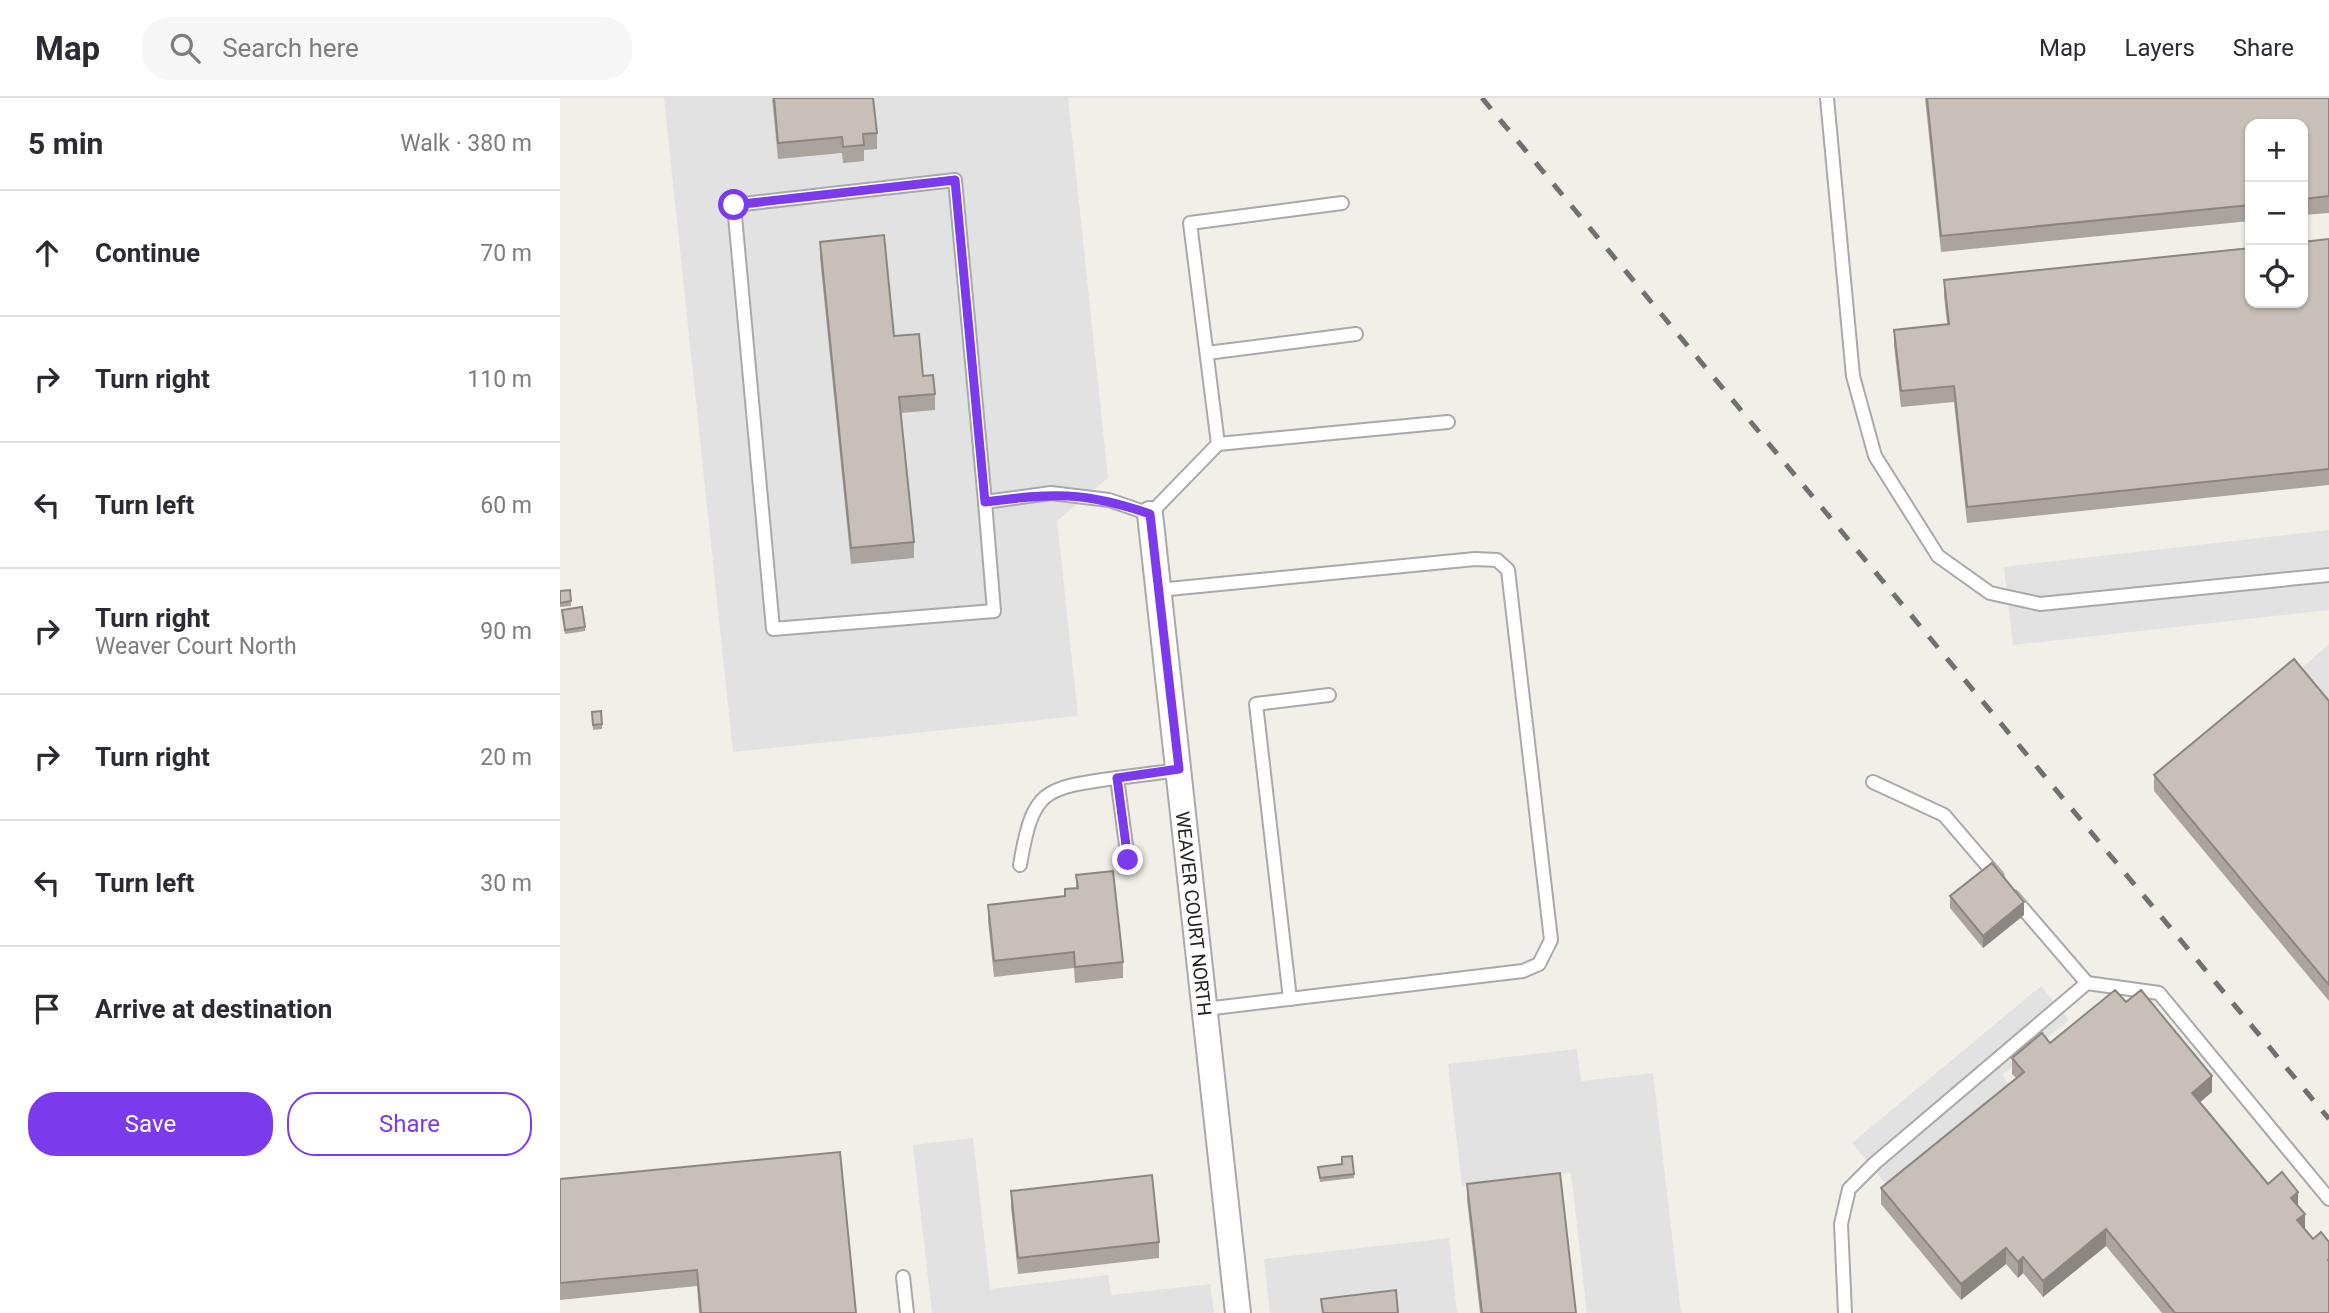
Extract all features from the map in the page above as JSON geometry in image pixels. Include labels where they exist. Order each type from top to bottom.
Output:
[{"type":"street","name":"WEAVER COURT NORTH","points":[[1150,514],[1238,1313]]},
{"type":"lane","points":[[1827,98],[1853,376],[1875,456],[1938,556],[1990,593],[2040,604],[2329,575]]},
{"type":"lane","points":[[955,180],[985,502],[994,611],[772,629],[734,205],[955,180]]},
{"type":"lane","points":[[1218,444],[1190,223],[1342,203]]},
{"type":"lane","points":[[1207,353],[1356,334]]},
{"type":"lane","points":[[985,502],[1051,493],[1109,500],[1150,514],[1218,444],[1447,422]]},
{"type":"lane","points":[[1158,590],[1475,559],[1497,560],[1508,570],[1551,940],[1539,964],[1522,971],[1205,1009]]},
{"type":"lane","points":[[1290,999],[1256,704],[1329,695]]},
{"type":"lane","points":[[1020,865],[1026,827],[1039,799],[1070,784],[1179,769]]},
{"type":"lane","points":[[1117,778],[1128,860]]},
{"type":"lane","points":[[1873,782],[1944,815],[2087,983],[2159,993],[2329,1199]]},
{"type":"lane","points":[[1845,1313],[1841,1224],[1849,1189],[1875,1163],[2087,983]]},
{"type":"lane","points":[[903,1277],[907,1313]]},
{"type":"shaded area","points":[[664,98],[1068,98],[1108,478],[1057,521],[1078,716],[733,752]]},
{"type":"shaded area","points":[[2329,530],[2329,610],[2013,645],[2004,567]]},
{"type":"shaded area","points":[[2329,644],[2329,710],[2296,673]]},
{"type":"shaded area","points":[[2041,986],[2069,1020],[2002,1075],[2011,1087],[1889,1188],[1852,1143]]},
{"type":"shaded area","points":[[1577,1049],[1581,1081],[1653,1073],[1681,1313],[1587,1313],[1571,1173],[1462,1186],[1448,1064]]},
{"type":"shaded area","points":[[973,1138],[990,1289],[1108,1275],[1111,1295],[1210,1284],[1214,1313],[932,1313],[913,1145]]},
{"type":"shaded area","points":[[1449,1238],[1457,1313],[1270,1313],[1264,1259]]},
{"type":"building","points":[[774,98],[873,98],[877,133],[863,134],[864,145],[843,147],[842,137],[778,143]]},
{"type":"building","points":[[1927,98],[2329,98],[2329,196],[2308,198],[2308,119],[2245,119],[2245,206],[1941,236]]},
{"type":"building","points":[[884,235],[894,336],[919,334],[923,376],[933,375],[935,394],[899,397],[914,542],[851,548],[820,242]]},
{"type":"building","points":[[2329,239],[2329,469],[1967,507],[1954,386],[1901,391],[1894,330],[1949,324],[1944,280],[2245,249],[2245,308],[2308,308],[2308,241]]},
{"type":"building","points":[[570,590],[571,601],[560,603],[560,591]]},
{"type":"building","points":[[582,607],[585,627],[565,630],[562,610]]},
{"type":"building","points":[[2294,659],[2329,701],[2329,985],[2154,775]]},
{"type":"building","points":[[601,711],[602,724],[593,725],[592,712]]},
{"type":"building","points":[[1992,863],[2024,902],[1983,936],[1950,896]]},
{"type":"building","points":[[1113,871],[1123,962],[1075,967],[1074,952],[994,961],[988,905],[1065,896],[1065,889],[1078,888],[1076,875]]},
{"type":"building","points":[[2115,990],[2126,1002],[2141,990],[2212,1076],[2192,1093],[2268,1184],[2282,1172],[2298,1192],[2291,1198],[2305,1214],[2297,1220],[2313,1239],[2321,1232],[2329,1242],[2329,1313],[2175,1313],[2106,1229],[2043,1281],[2023,1257],[2018,1262],[2006,1248],[1961,1284],[1881,1188],[2024,1072],[2012,1058],[2042,1033],[2050,1043]]},
{"type":"building","points":[[840,1152],[856,1313],[701,1313],[697,1270],[560,1283],[560,1179]]},
{"type":"building","points":[[1352,1156],[1354,1174],[1320,1178],[1318,1167],[1342,1164],[1342,1157]]},
{"type":"building","points":[[1560,1173],[1576,1313],[1482,1313],[1467,1184]]},
{"type":"building","points":[[1152,1175],[1159,1242],[1018,1258],[1011,1191]]},
{"type":"building","points":[[1396,1290],[1398,1313],[1323,1313],[1321,1299]]},
{"type":"railway","points":[[1482,98],[2329,1119]]},
{"type":"route","points":[[734,205],[955,180],[985,502],[1051,493],[1109,500],[1150,514],[1179,769],[1117,778],[1128,860]]}]
